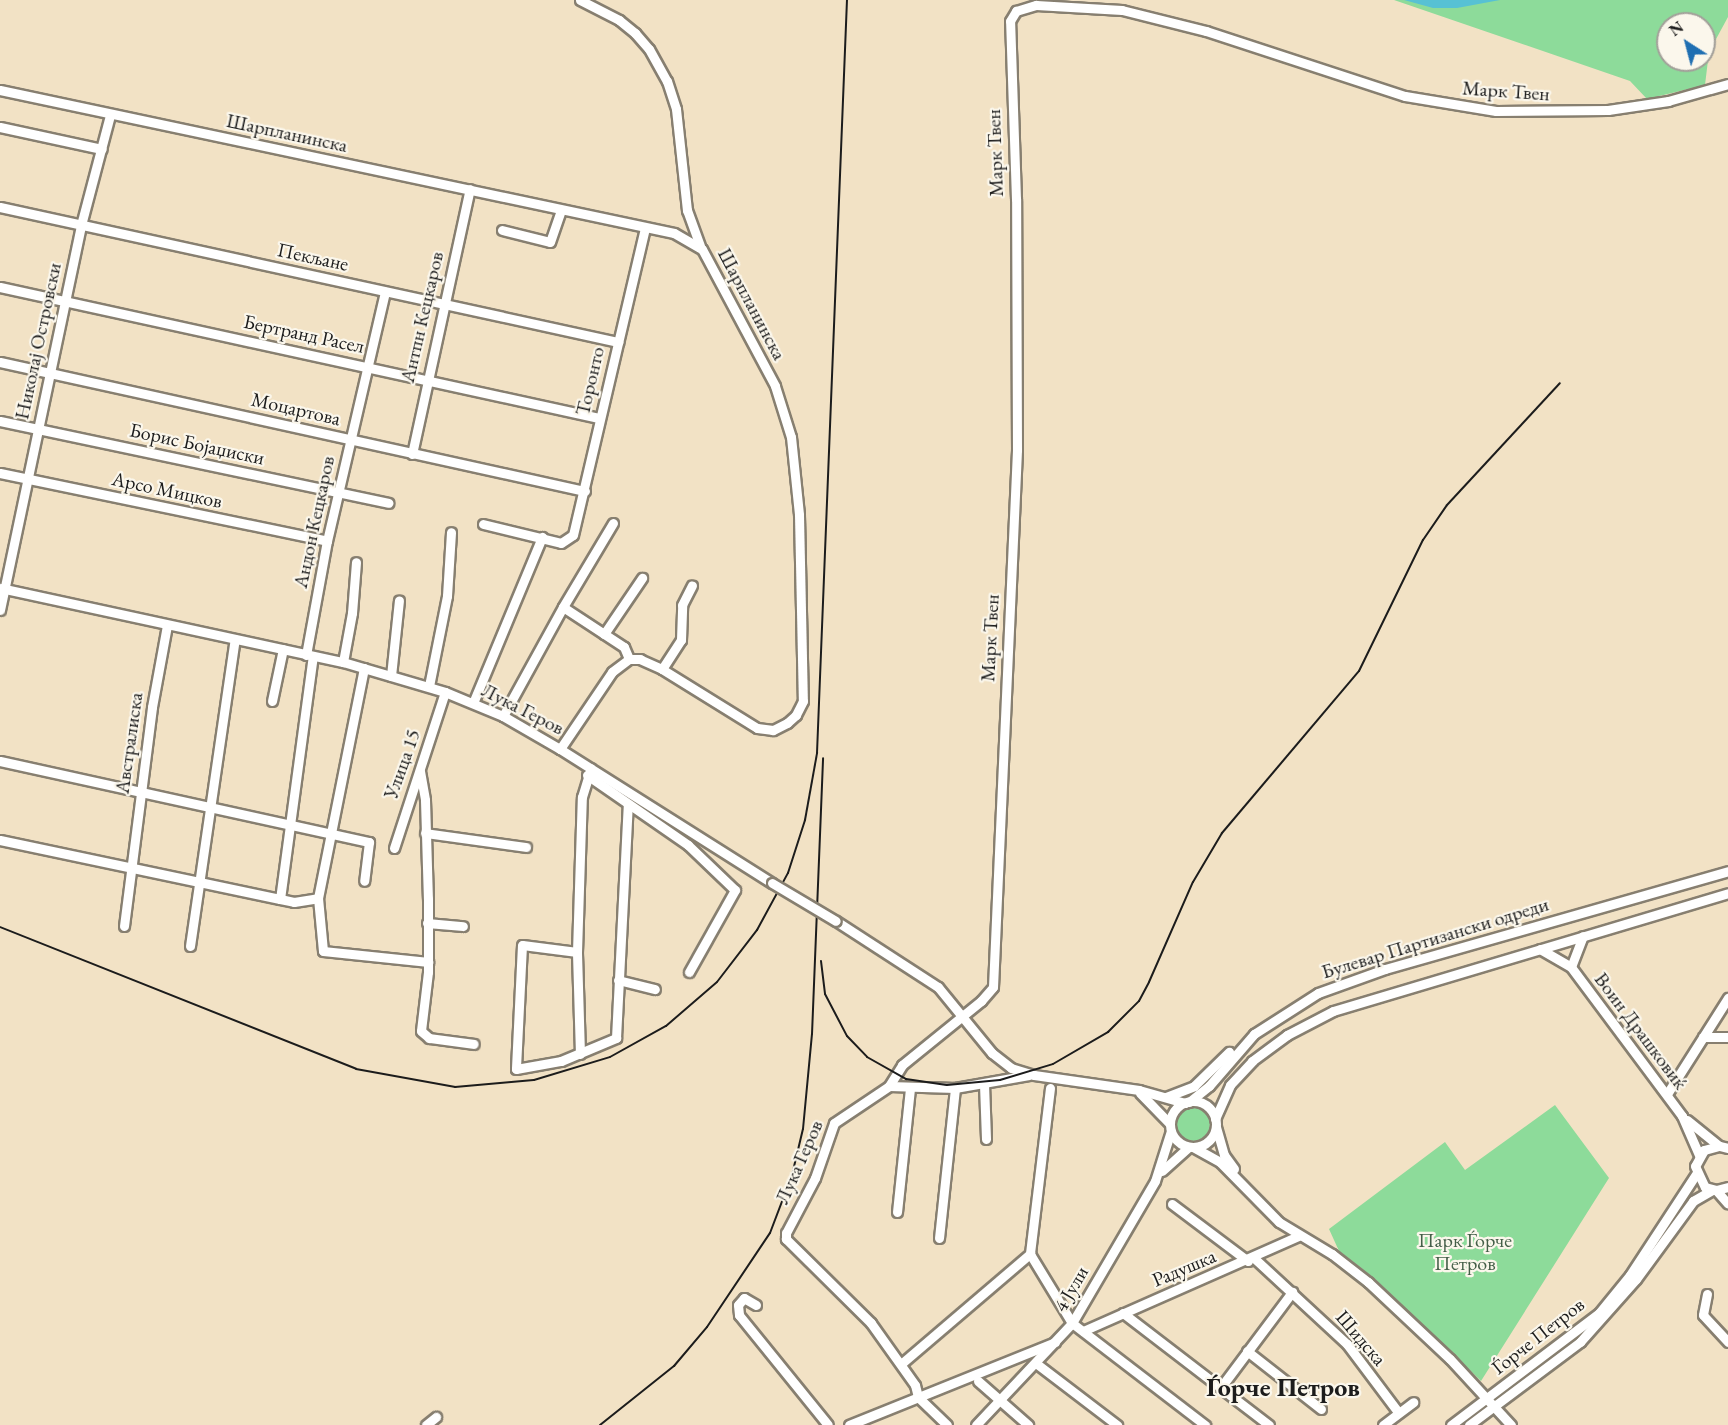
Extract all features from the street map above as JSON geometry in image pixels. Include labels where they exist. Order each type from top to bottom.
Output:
[{"type":"street","points":[[580,0],[619,20],[635,33],[649,49],[667,81],[676,109],[687,210],[702,249]]},
{"type":"street","name":"Марк Твен","points":[[963,1013],[987,995],[993,978],[1017,450],[1016,199],[1008,30],[1016,11],[1048,4],[1155,16],[1405,96],[1496,111],[1608,110],[1668,101],[1728,84]]},
{"type":"street","name":"Шарпланинска","points":[[0,90],[682,236],[702,249],[764,364],[787,423],[799,515],[803,701],[796,715],[787,723],[773,730],[757,728],[662,669],[640,659],[629,659]]},
{"type":"street","name":"Николај Островски","points":[[0,610],[2,589],[28,479],[64,301],[110,115]]},
{"type":"street","points":[[0,128],[102,149]]},
{"type":"street","name":"Антпн Кецкаров","points":[[412,454],[425,381],[470,189]]},
{"type":"street","name":"Пекљане","points":[[0,207],[618,342]]},
{"type":"street","points":[[502,230],[550,242],[561,210]]},
{"type":"street","name":"Торонто","points":[[542,537],[568,542],[585,491],[599,418],[645,228]]},
{"type":"street","name":"Бертранд Расел","points":[[0,287],[599,418]]},
{"type":"street","name":"Андон Кецкаров","points":[[280,899],[309,655],[327,541],[385,292]]},
{"type":"street","name":"Моцартова","points":[[0,362],[585,491]]},
{"type":"street","name":"Борис Бојаџиски","points":[[0,421],[388,502]]},
{"type":"street","name":"Арсо Мицков","points":[[0,473],[327,541]]},
{"type":"street","points":[[503,716],[563,607],[614,523]]},
{"type":"street","points":[[473,703],[542,537],[483,524]]},
{"type":"street","points":[[429,686],[447,597],[451,532]]},
{"type":"street","points":[[343,662],[352,612],[356,562]]},
{"type":"street","points":[[604,634],[642,578]]},
{"type":"street","points":[[662,669],[681,640],[682,605],[693,585]]},
{"type":"street","name":"Лука Геров","points":[[2,589],[343,662],[429,686],[473,703],[503,716],[560,749],[589,772],[836,921],[938,987],[963,1013],[992,1053],[1020,1071],[1034,1075],[1126,1087],[1187,1102]]},
{"type":"street","points":[[391,676],[399,600]]},
{"type":"street","points":[[560,749],[612,672],[629,659],[624,647],[563,607]]},
{"type":"street","name":"Австралиска","points":[[124,926],[140,791],[167,625]]},
{"type":"street","points":[[189,946],[235,639]]},
{"type":"street","points":[[272,701],[283,649]]},
{"type":"street","points":[[364,668],[329,832],[318,898],[323,951],[428,962]]},
{"type":"street","name":"Улица 15","points":[[394,848],[406,802],[420,771],[445,692]]},
{"type":"street","points":[[0,761],[369,842],[364,881]]},
{"type":"street","points":[[420,771],[425,833],[428,962],[422,1034],[474,1044]]},
{"type":"street","points":[[580,1054],[577,952],[582,797],[589,772],[628,805],[688,845],[735,890],[689,972]]},
{"type":"street","points":[[577,952],[522,945],[516,1069],[540,1067],[580,1054],[616,1038],[628,805]]},
{"type":"street","points":[[425,833],[526,847]]},
{"type":"street","points":[[0,840],[294,902],[318,898]]},
{"type":"street","name":"Булевар Партизански одреди","points":[[1187,1102],[1209,1086],[1242,1045],[1290,1007],[1337,985],[1728,871]]},
{"type":"street","name":"Булевар Партизански одреди","points":[[1216,1123],[1235,1077],[1261,1053],[1307,1023],[1351,1005],[1728,893]]},
{"type":"street","points":[[427,923],[463,926]]},
{"type":"street","name":"Воин Драшковиќ","points":[[1571,967],[1583,936]]},
{"type":"street","name":"Воин Драшковиќ","points":[[1540,949],[1571,967],[1682,1116],[1699,1155]]},
{"type":"street","points":[[618,980],[655,989]]},
{"type":"street","points":[[1667,1095],[1728,998]]},
{"type":"street","name":"Лука Геров","points":[[901,1364],[858,1309],[786,1239],[834,1123],[889,1086],[902,1065],[963,1013]]},
{"type":"street","points":[[1703,1037],[1728,1037]]},
{"type":"street","points":[[1166,1097],[1194,1086],[1224,1056],[1242,1045]]},
{"type":"street","points":[[889,1086],[910,1089],[955,1088],[1034,1075]]},
{"type":"street","points":[[984,1084],[986,1139]]},
{"type":"street","name":"Лука Геров","points":[[1126,1087],[1147,1097],[1171,1128]]},
{"type":"street","points":[[939,1238],[955,1088]]},
{"type":"street","points":[[1050,1088],[1030,1254],[1072,1323],[1205,1425]]},
{"type":"street","points":[[897,1212],[910,1089]]},
{"type":"street","points":[[1243,1184],[1224,1155],[1216,1123],[1206,1105],[1187,1102],[1174,1111],[1171,1128],[1178,1141],[1221,1162],[1279,1222],[1298,1236],[1332,1254],[1368,1282],[1487,1398],[1511,1425]]},
{"type":"street","name":"Воин Драшковиќ","points":[[1682,1116],[1726,1147]]},
{"type":"street","points":[[1191,1147],[1207,1143],[1216,1123]]},
{"type":"street","name":"4 Јули","points":[[1155,1181],[1171,1128]]},
{"type":"street","name":"4 Јули","points":[[976,1425],[1037,1364],[1072,1323],[1155,1181],[1171,1159],[1191,1147]]},
{"type":"street","points":[[1699,1155],[1726,1147]]},
{"type":"street","name":"Ѓорче Петров","points":[[1451,1425],[1599,1313],[1630,1275],[1696,1174],[1699,1155]]},
{"type":"street","points":[[1696,1174],[1728,1204]]},
{"type":"street","name":"Ѓорче Петров","points":[[1469,1425],[1594,1329],[1693,1201],[1714,1190],[1728,1187]]},
{"type":"street","name":"Шидска","points":[[1172,1204],[1251,1259],[1292,1292],[1347,1344],[1398,1412]]},
{"type":"street","name":"Радушка","points":[[1083,1331],[1251,1259],[1298,1236]]},
{"type":"street","points":[[947,1425],[918,1397],[901,1364],[1030,1254]]},
{"type":"street","points":[[1221,1387],[1292,1292]]},
{"type":"street","points":[[1707,1294],[1703,1315],[1728,1342]]},
{"type":"street","points":[[756,1305],[744,1298],[738,1305],[739,1315],[828,1425]]},
{"type":"street","points":[[1123,1313],[1269,1425]]},
{"type":"street","points":[[849,1425],[863,1423],[918,1397],[1058,1341]]},
{"type":"street","points":[[1247,1351],[1321,1408]]},
{"type":"street","points":[[1037,1364],[1117,1425]]},
{"type":"street","points":[[978,1382],[1028,1425]]},
{"type":"street","points":[[1383,1425],[1413,1402]]},
{"type":"street","points":[[426,1425],[436,1417]]},
{"type":"green space","points":[[1394,0],[1728,0],[1728,17],[1716,39],[1716,12],[1656,12],[1656,72],[1707,72],[1705,85],[1647,99],[1630,81]]},
{"type":"green space","name":"Парк Ѓорче Петров","points":[[1555,1105],[1609,1178],[1481,1381],[1375,1279],[1339,1251],[1329,1229],[1445,1142],[1465,1170]]},
{"type":"green space","points":[[1193,1107],[1205,1112],[1210,1124],[1205,1136],[1193,1141],[1181,1136],[1176,1124],[1181,1112]]},
{"type":"water","points":[[1404,0],[1500,0],[1457,8],[1433,8]]},
{"type":"railway","points":[[0,927],[356,1069],[455,1087],[534,1080],[610,1057],[666,1026],[717,982],[757,930],[788,873],[805,820],[817,753],[847,0]]},
{"type":"railway","points":[[821,961],[825,994],[847,1036],[867,1057],[906,1079],[947,1085],[1000,1080],[1053,1064],[1108,1032],[1139,1001],[1193,882],[1222,833],[1359,671],[1423,540],[1447,505],[1560,383]]},
{"type":"railway","points":[[600,1425],[674,1366],[707,1327],[770,1233],[792,1175],[803,1129],[812,1034],[823,758]]},
{"type":"district","name":"Ѓорче Петров","points":[[1283,1388]]}]
